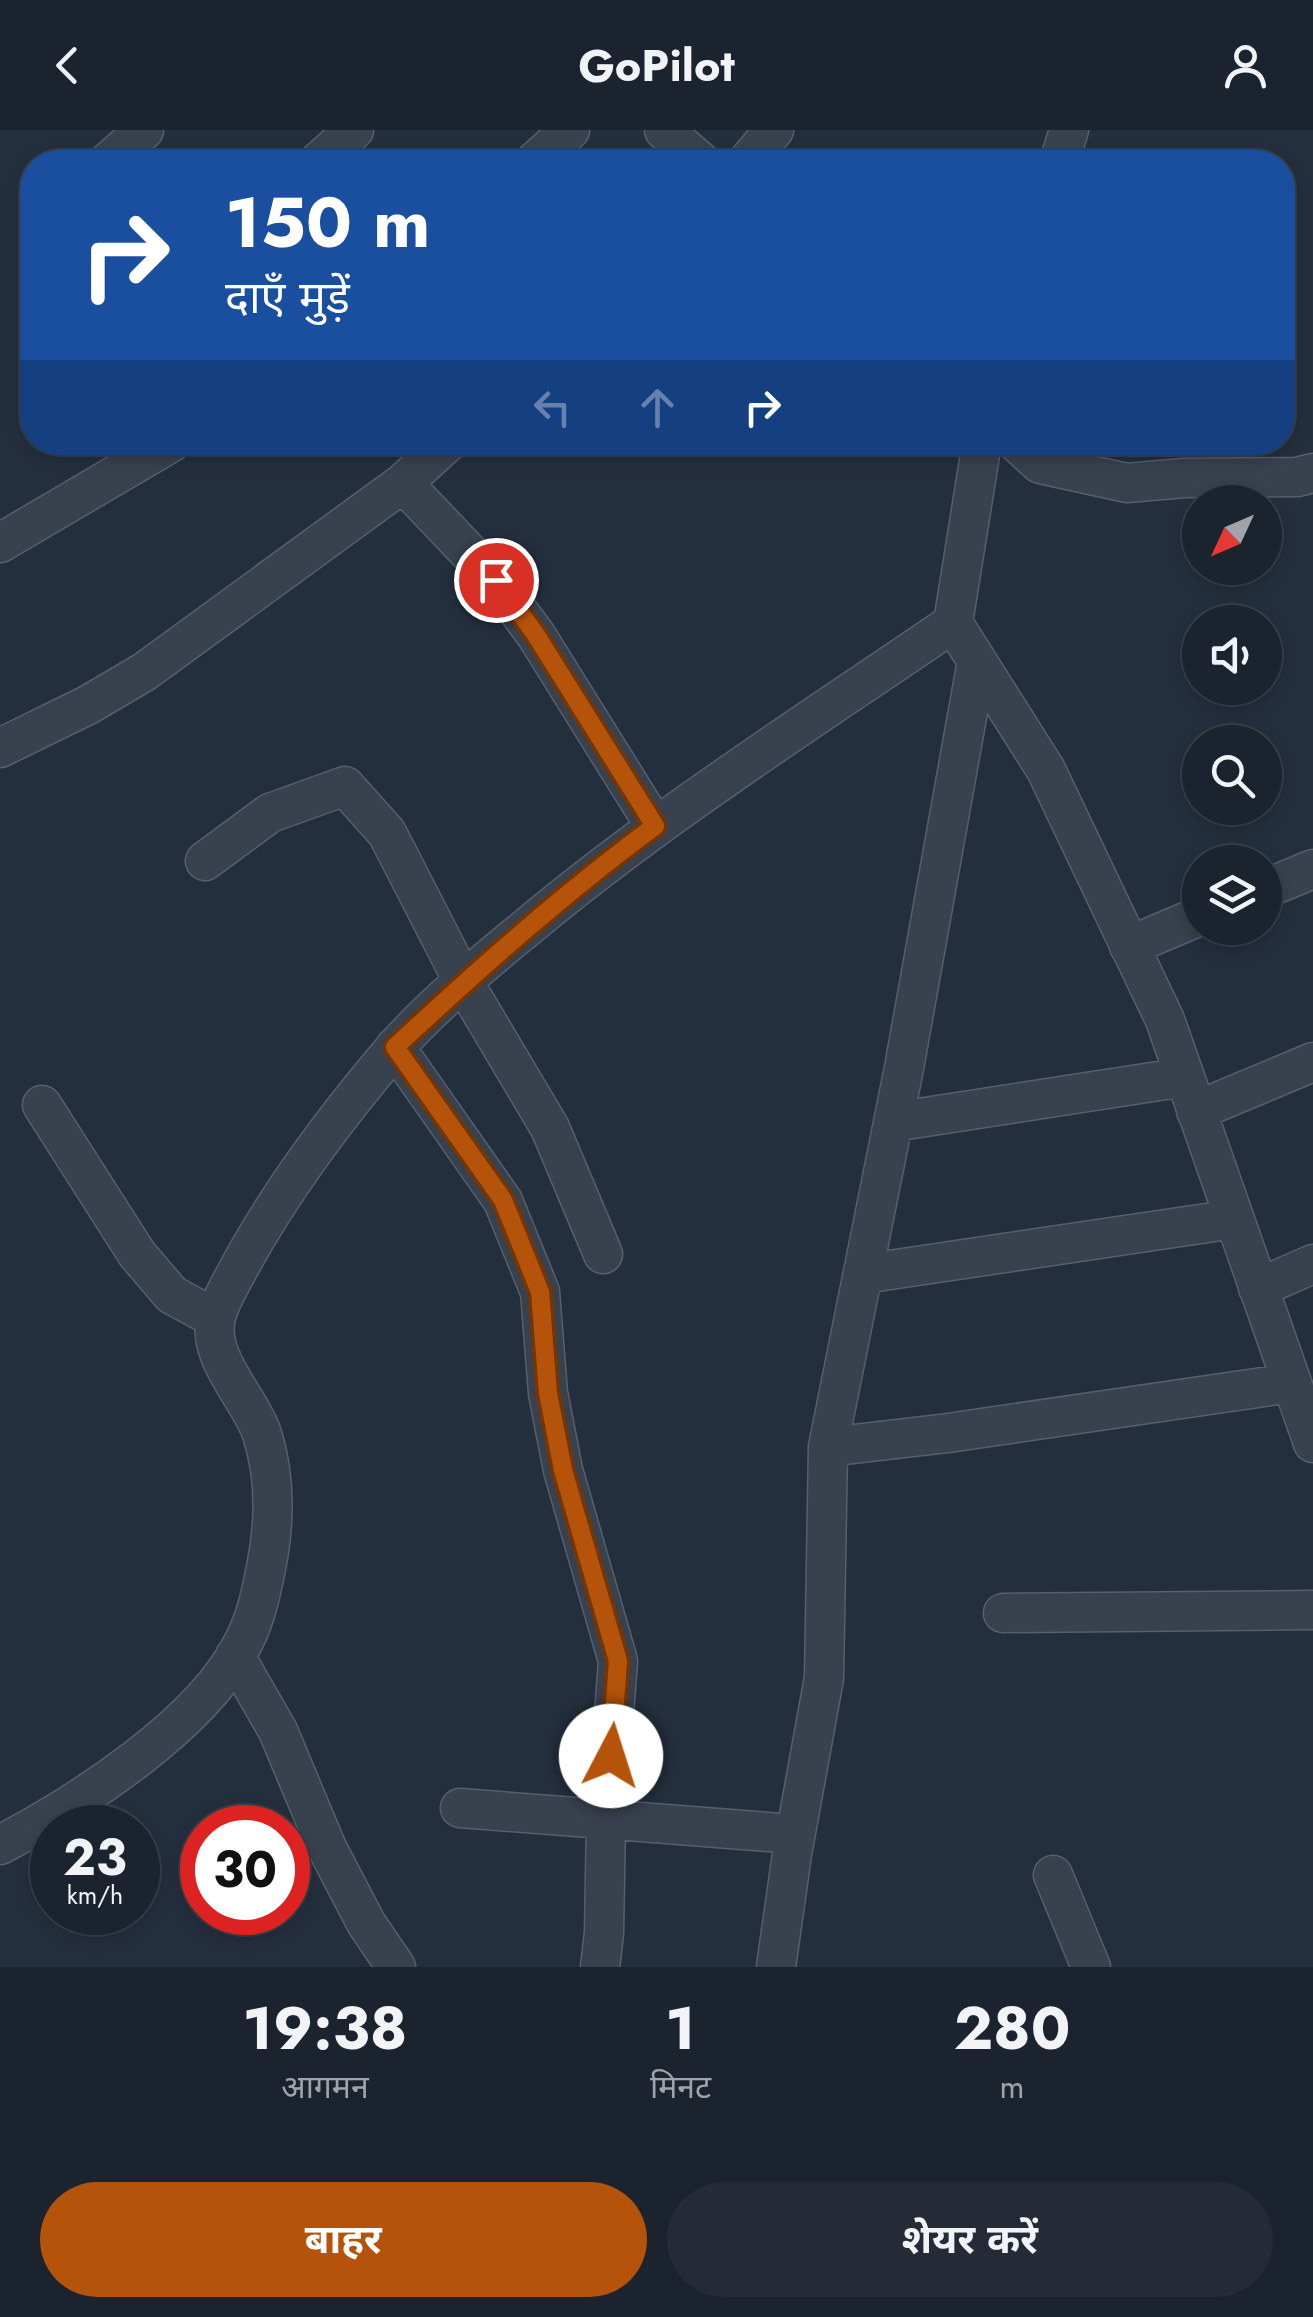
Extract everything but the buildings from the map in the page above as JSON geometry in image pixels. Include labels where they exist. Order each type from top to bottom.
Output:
[{"type":"street","points":[[122,150],[144,130]]},
{"type":"street","points":[[332,150],[354,130]]},
{"type":"street","points":[[548,150],[570,130]]},
{"type":"street","points":[[664,130],[687,150]]},
{"type":"street","points":[[758,150],[774,130]]},
{"type":"street","points":[[0,543],[150,455]]},
{"type":"street","points":[[0,748],[88,706],[144,672],[403,483],[434,455]]},
{"type":"street","points":[[980,455],[953,623],[1046,770],[1165,1020],[1313,1443]]},
{"type":"street","points":[[1030,455],[1040,464],[1126,482],[1313,474]]},
{"type":"street","points":[[403,483],[496,580],[536,635],[655,826]]},
{"type":"street","points":[[0,1845],[57,1815],[153,1744],[197,1705],[235,1656],[258,1605],[274,1528],[272,1484],[262,1433],[222,1359],[215,1335],[216,1318],[234,1278],[301,1168],[395,1047],[594,871],[953,623]]},
{"type":"street","points":[[776,1967],[824,1678],[828,1447],[893,1122],[977,661]]},
{"type":"street","points":[[205,862],[270,813],[345,786],[386,833],[464,984],[550,1128],[603,1254]]},
{"type":"street","points":[[1282,882],[1313,869]]},
{"type":"street","points":[[1129,946],[1182,924]]},
{"type":"street","points":[[395,1047],[503,1200],[540,1292],[548,1393],[563,1470],[618,1661],[600,1967]]},
{"type":"street","points":[[893,1122],[1190,1094],[1313,1062]]},
{"type":"street","points":[[42,1105],[137,1254],[172,1295],[216,1318]]},
{"type":"street","points":[[862,1274],[1234,1219]]},
{"type":"street","points":[[1258,1288],[1313,1264]]},
{"type":"street","points":[[828,1447],[1291,1383]]},
{"type":"street","points":[[1003,1613],[1313,1610]]},
{"type":"street","points":[[235,1656],[278,1731],[327,1848],[366,1923],[396,1967]]},
{"type":"street","points":[[460,1808],[796,1834]]},
{"type":"street","points":[[1053,1875],[1090,1967]]},
{"type":"route","points":[[496,580],[536,635],[655,826],[492,956],[395,1047],[503,1200],[540,1292],[548,1393],[563,1470],[618,1661],[611,1756]]}]
